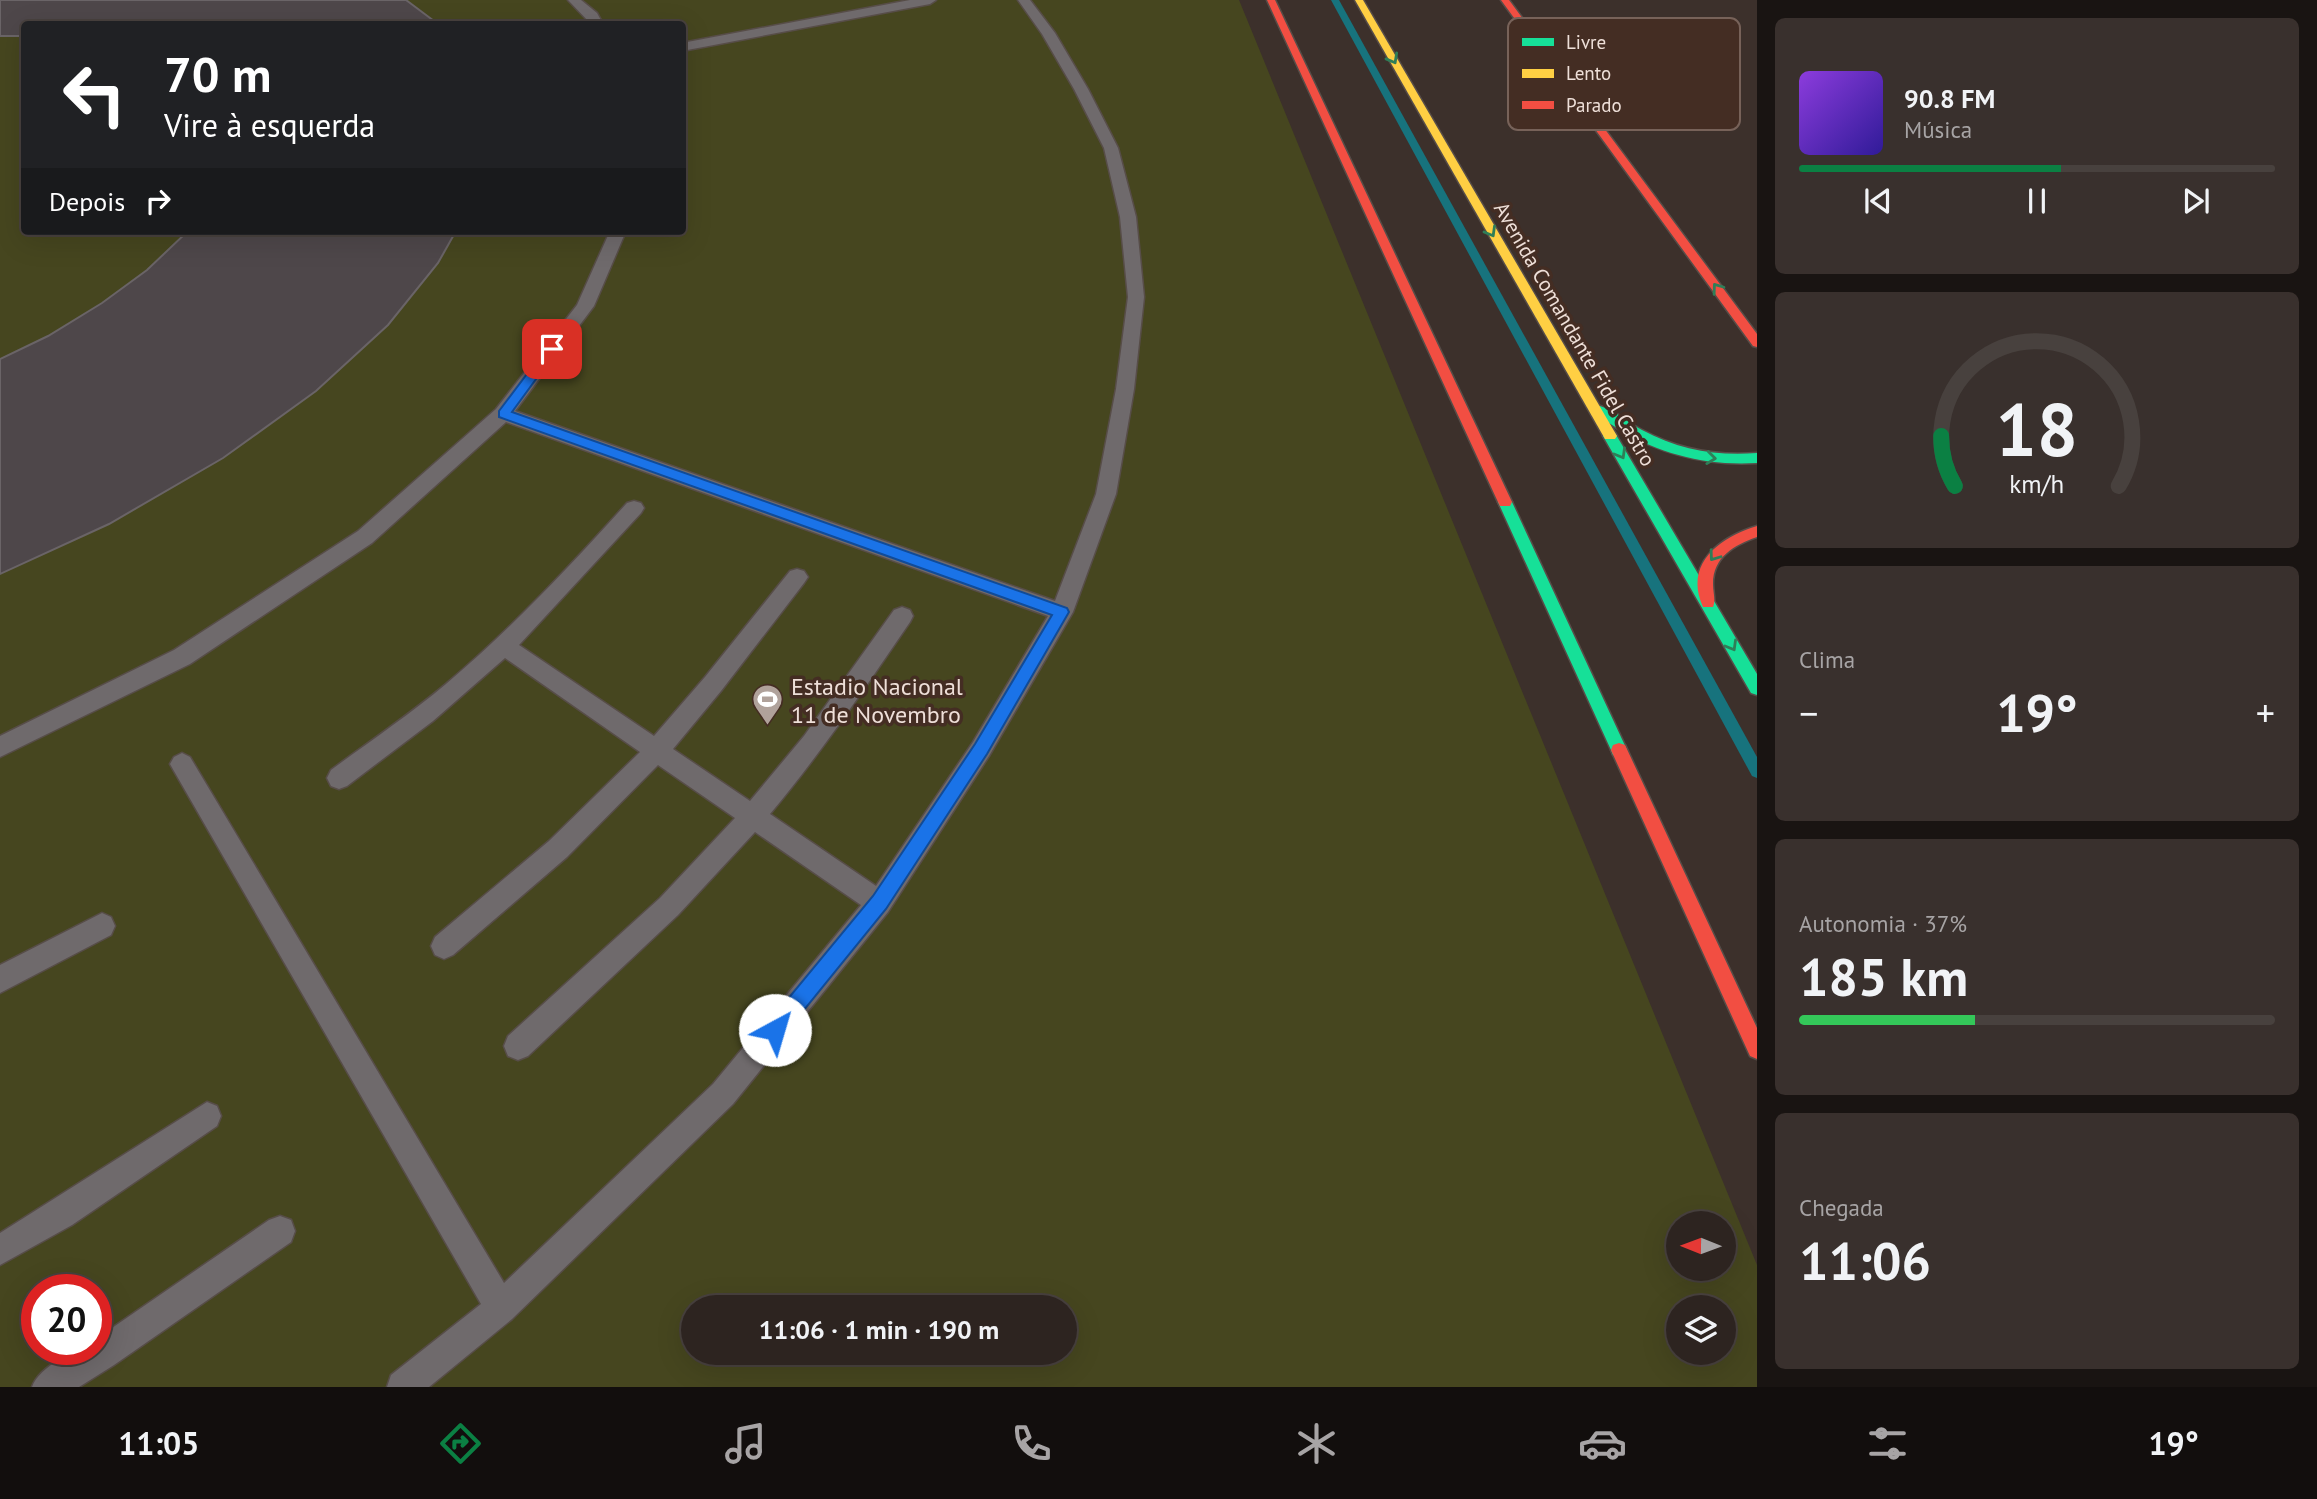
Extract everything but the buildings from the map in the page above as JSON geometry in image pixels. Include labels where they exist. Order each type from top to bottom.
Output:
[{"type":"main road","points":[[1271,0],[1311,94],[1354,176],[1451,389],[1604,710],[1757,1049]]},
{"type":"main road","name":"Avenida Comandante Fidel Castro","points":[[1359,0],[1757,688]]},
{"type":"main road","points":[[1505,0],[1518,18]]},
{"type":"main road","points":[[1601,130],[1757,343]]},
{"type":"main road","points":[[1587,395],[1615,422],[1670,449],[1712,459],[1757,458]]},
{"type":"main road","points":[[1708,603],[1704,582],[1706,568],[1712,557],[1731,540],[1757,531]]},
{"type":"lane","points":[[574,0],[595,21]]},
{"type":"lane","points":[[686,46],[930,0]]},
{"type":"lane","points":[[403,1387],[501,1308],[723,1094],[879,903],[981,749],[1062,612],[1106,494],[1125,389],[1136,297],[1128,217],[1111,148],[1082,89],[1024,0]]},
{"type":"lane","points":[[0,747],[182,657],[365,537],[503,414],[585,306],[616,235]]},
{"type":"lane","points":[[503,414],[1062,612]]},
{"type":"lane","points":[[338,778],[426,713],[503,646],[576,573],[634,508]]},
{"type":"lane","points":[[444,946],[560,848],[657,750],[732,664],[797,577]]},
{"type":"lane","points":[[518,1046],[645,931],[753,816],[835,713],[902,615]]},
{"type":"lane","points":[[503,646],[879,903]]},
{"type":"lane","points":[[182,764],[501,1308]]},
{"type":"lane","points":[[0,980],[102,926]]},
{"type":"lane","points":[[0,1250],[61,1214],[208,1116]]},
{"type":"lane","points":[[48,1387],[103,1354],[281,1231]]},
{"type":"shaded area","name":"Estadio Nacional 11 de Novembro","points":[[0,0],[1239,0],[1735,1211],[1666,1211],[1666,1281],[1736,1281],[1736,1214],[1757,1265],[1757,1387],[0,1387]]},
{"type":"waterway","points":[[1335,0],[1757,771]]},
{"type":"traffic: fast","points":[[1600,410],[1636,433],[1674,450],[1714,458],[1757,458]]},
{"type":"traffic: fast","points":[[1610,436],[1757,688]]},
{"type":"traffic: fast","points":[[1505,502],[1619,750]]},
{"type":"traffic: slow","points":[[1359,0],[1610,436]]},
{"type":"traffic: jam","points":[[1271,0],[1505,502]]},
{"type":"traffic: jam","points":[[1505,0],[1518,18]]},
{"type":"traffic: jam","points":[[1601,130],[1757,343]]},
{"type":"traffic: jam","points":[[1708,603],[1706,576],[1714,556],[1732,541],[1757,531]]},
{"type":"traffic: jam","points":[[1619,750],[1757,1049]]},
{"type":"place","name":"Estadio Nacional 11 de Novembro","points":[[768,727]]},
{"type":"route","points":[[552,349],[503,414],[1062,612],[981,749],[879,903],[775,1030]]}]
